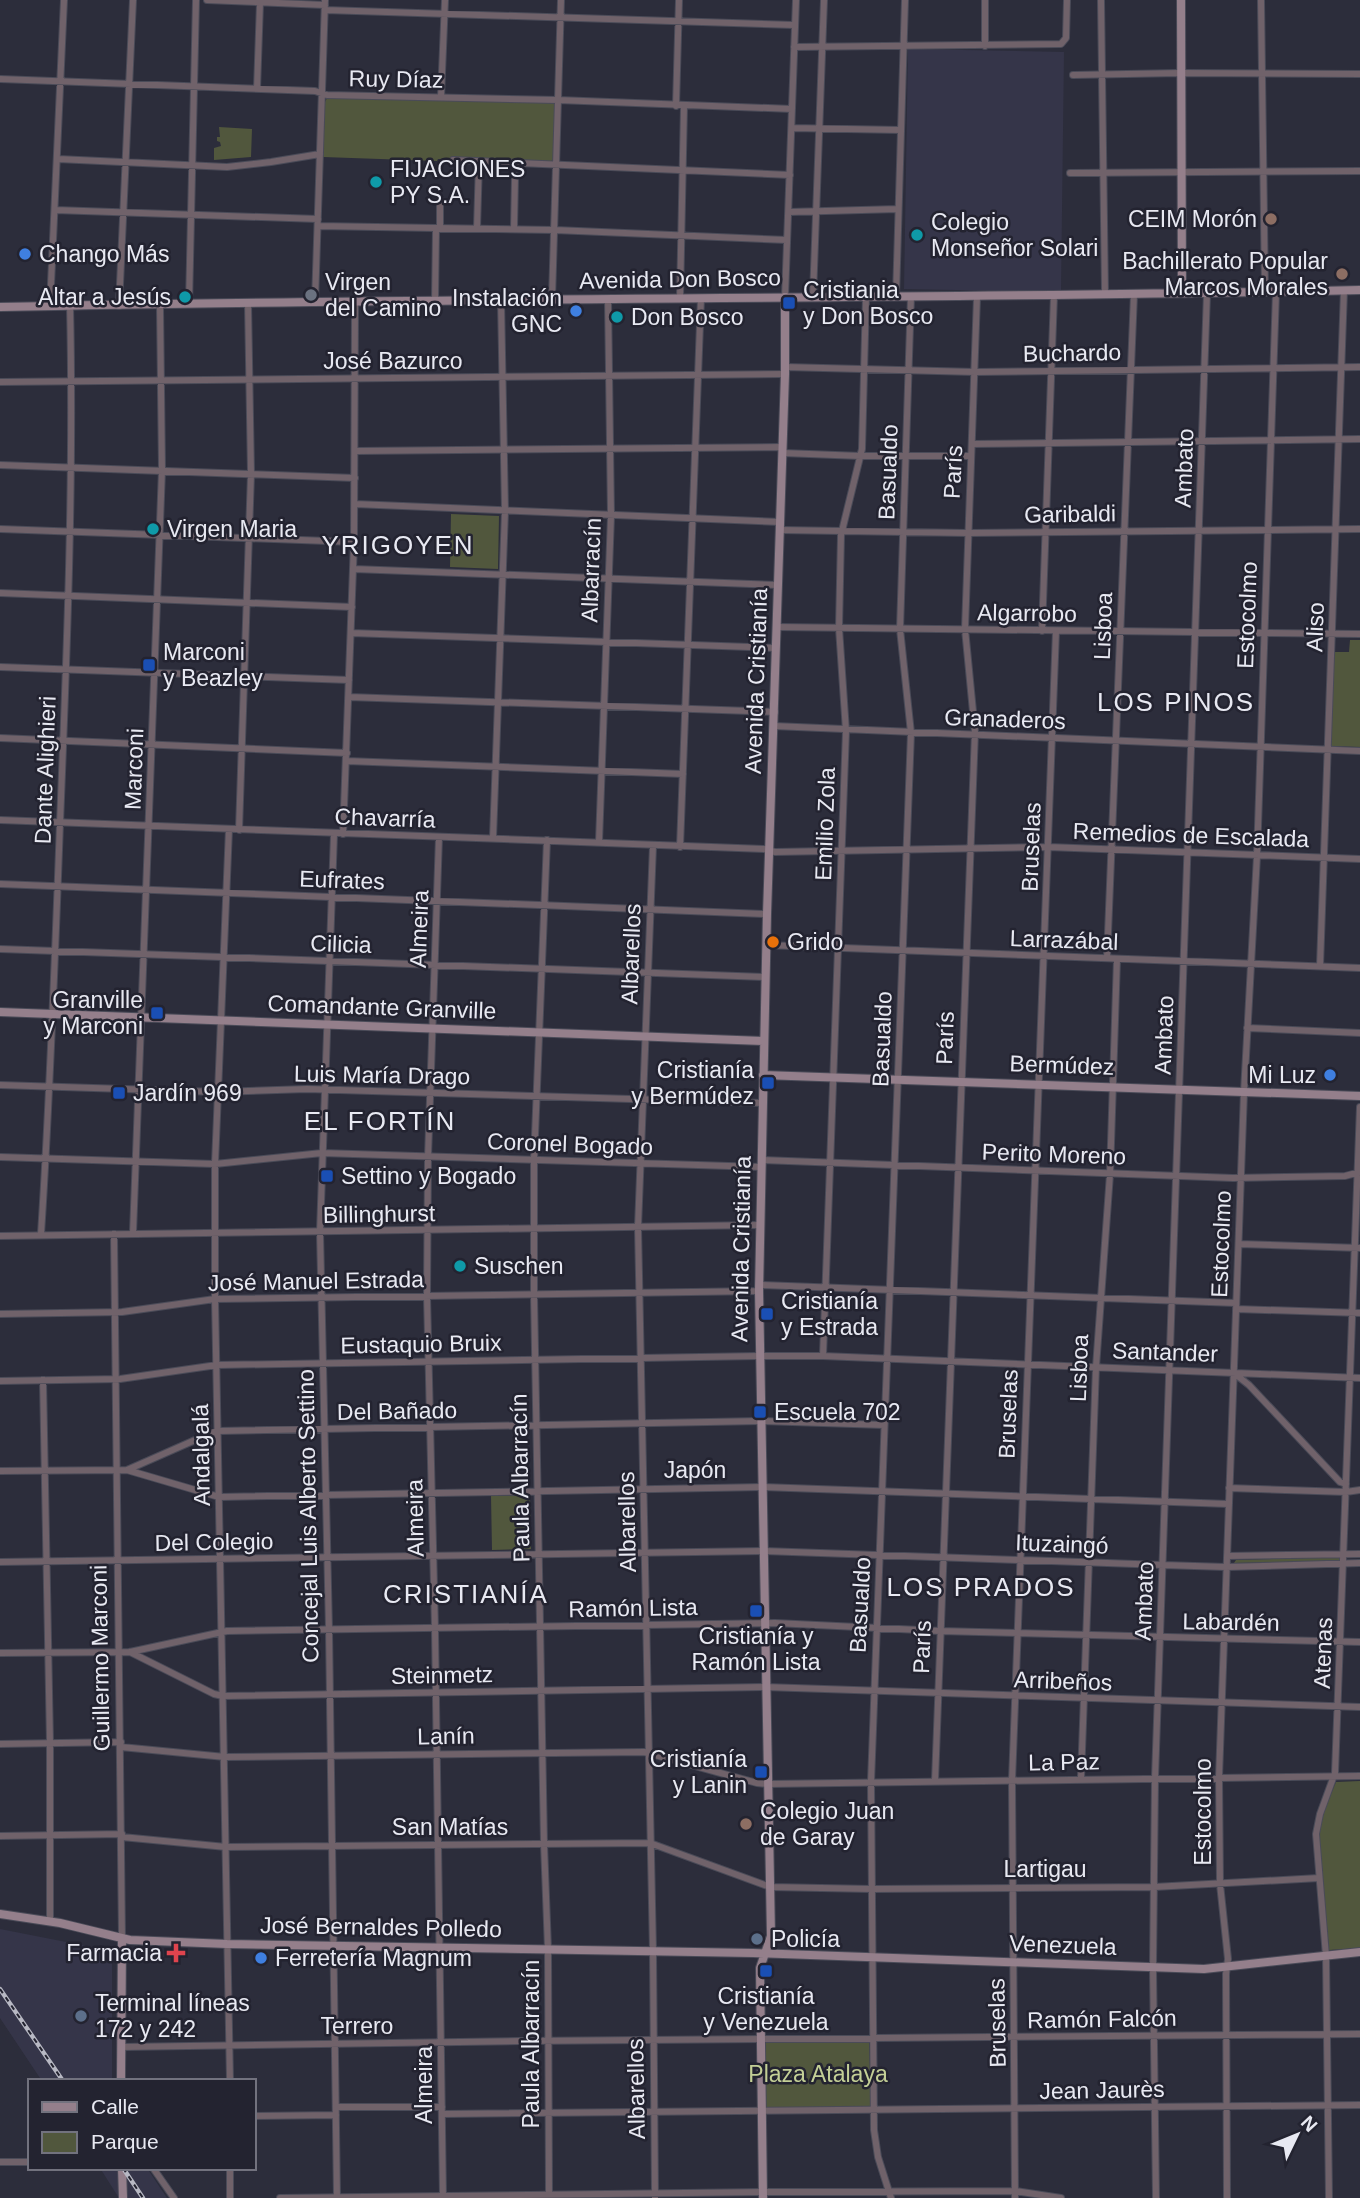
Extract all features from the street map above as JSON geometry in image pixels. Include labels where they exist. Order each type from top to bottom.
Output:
[{"type":"street","points":[[50,306],[64,0]]},
{"type":"street","points":[[119,306],[133,0]]},
{"type":"street","points":[[189,304],[195,0]]},
{"type":"street","points":[[207,0],[325,5],[444,15],[794,25]]},
{"type":"street","points":[[441,97],[445,0]]},
{"type":"street","points":[[552,299],[561,0]]},
{"type":"street","points":[[676,106],[679,0]]},
{"type":"street","points":[[785,297],[796,0]]},
{"type":"street","points":[[813,296],[824,0]]},
{"type":"street","points":[[896,296],[905,0]]},
{"type":"street","points":[[985,0],[985,46]]},
{"type":"street","points":[[794,47],[1057,45],[1064,43],[1066,38],[1067,0]]},
{"type":"street","points":[[1101,0],[1105,294]]},
{"type":"street","points":[[1181,0],[1182,293]]},
{"type":"street","points":[[1261,0],[1265,292]]},
{"type":"street","points":[[257,89],[260,3]]},
{"type":"street","points":[[315,302],[325,5]]},
{"type":"street","points":[[1073,75],[1360,74]]},
{"type":"street","name":"Ruy Díaz","points":[[0,79],[257,89],[327,95],[792,109]]},
{"type":"street","points":[[680,298],[684,107]]},
{"type":"street","points":[[792,128],[901,130]]},
{"type":"street","points":[[58,159],[226,167],[320,154]]},
{"type":"street","points":[[453,160],[790,175]]},
{"type":"street","points":[[477,228],[479,162]]},
{"type":"street","points":[[1070,173],[1360,171]]},
{"type":"street","points":[[514,229],[515,176]]},
{"type":"street","points":[[435,301],[440,200]]},
{"type":"street","points":[[789,212],[898,209]]},
{"type":"street","points":[[55,210],[438,228],[681,234],[787,240]]},
{"type":"street","name":"Aliso","points":[[1320,966],[1344,290]]},
{"type":"street","name":"Avenida Don Bosco","points":[[0,307],[813,296],[977,297],[1360,290]]},
{"type":"street","name":"Estocolmo","points":[[1227,2198],[1227,1967],[1220,1884],[1219,1777],[1276,292]]},
{"type":"street","name":"Ambato","points":[[1155,1778],[1207,293]]},
{"type":"street","name":"Lisboa","points":[[1107,958],[1134,294]]},
{"type":"street","points":[[1042,631],[1054,295]]},
{"type":"street","name":"Emilio Zola","points":[[823,1356],[846,731],[839,628],[842,531],[862,456],[866,296]]},
{"type":"street","name":"Basualdo","points":[[871,1782],[911,733],[900,628],[911,296]]},
{"type":"street","name":"Avenida Cristianía","points":[[763,2195],[760,1968],[771,1943],[771,1936],[759,1288],[765,977],[783,450],[785,297]]},
{"type":"street","name":"París","points":[[934,1781],[971,849],[974,735],[965,629],[977,297]]},
{"type":"street","points":[[680,847],[701,298]]},
{"type":"street","name":"Albarracín","points":[[599,842],[611,516],[608,299]]},
{"type":"street","points":[[493,838],[505,511],[501,300]]},
{"type":"street","points":[[343,834],[355,542],[355,302]]},
{"type":"street","points":[[239,830],[250,539],[248,303]]},
{"type":"street","name":"Dante Alighieri","points":[[41,1234],[58,886],[71,531],[70,305]]},
{"type":"street","name":"Marconi","points":[[132,1233],[162,470],[160,306]]},
{"type":"street","name":"Buchardo","points":[[785,371],[864,369],[975,372],[1360,366]]},
{"type":"street","name":"José Bazurco","points":[[0,383],[501,378],[785,371]]},
{"type":"street","points":[[972,444],[1360,439]]},
{"type":"street","points":[[356,451],[694,447],[862,456],[971,456]]},
{"type":"street","points":[[0,465],[355,478]]},
{"type":"street","name":"Garibaldi","points":[[355,504],[692,518],[842,531],[968,533],[1360,529]]},
{"type":"street","points":[[0,529],[355,542]]},
{"type":"street","points":[[354,569],[778,585]]},
{"type":"street","points":[[0,593],[352,607]]},
{"type":"street","name":"Algarrobo","points":[[777,627],[1360,634]]},
{"type":"street","name":"Bruselas","points":[[1015,2195],[1012,1781],[1056,631]]},
{"type":"street","points":[[351,633],[776,648]]},
{"type":"street","points":[[0,667],[349,680]]},
{"type":"street","points":[[348,697],[775,712]]},
{"type":"street","name":"Granaderos","points":[[774,726],[1360,751]]},
{"type":"street","points":[[0,738],[242,748],[495,766],[683,774]]},
{"type":"street","name":"Chavarría","points":[[0,820],[769,850]]},
{"type":"street","name":"Andalgalá","points":[[229,829],[215,1164],[215,1299],[230,2079]]},
{"type":"street","name":"Concejal Luis Alberto Settino","points":[[334,834],[320,1232],[337,2198]]},
{"type":"street","name":"Almeira","points":[[439,838],[428,1157],[427,1296],[443,2197]]},
{"type":"street","name":"Paula Albarracín","points":[[547,841],[534,1160],[534,1295],[548,1949],[549,2196]]},
{"type":"street","name":"Albarellos","points":[[653,846],[638,1227],[646,1552],[655,2196]]},
{"type":"street","name":"Remedios de Escalada","points":[[769,850],[1048,847],[1360,859]]},
{"type":"street","name":"Eufrates","points":[[0,884],[767,914]]},
{"type":"street","name":"Larrazábal","points":[[766,945],[1360,968]]},
{"type":"street","name":"Cilicia","points":[[0,949],[765,977]]},
{"type":"street","name":"Lisboa","points":[[1081,1778],[1099,1297],[1110,1174],[1117,960]]},
{"type":"street","name":"Comandante Granville","points":[[0,1012],[764,1041]]},
{"type":"street","points":[[1247,1028],[1360,1033]]},
{"type":"street","name":"Bermúdez","points":[[763,1075],[1360,1096]]},
{"type":"street","name":"Luis María Drago","points":[[0,1084],[218,1092],[324,1090],[762,1104]]},
{"type":"street","name":"Atenas","points":[[1329,2198],[1326,1956],[1317,1825],[1335,1776],[1350,1378],[1357,1313],[1360,1107]]},
{"type":"street","name":"Coronel Bogado","points":[[0,1157],[215,1164],[321,1153],[641,1164],[761,1164]]},
{"type":"street","name":"Perito Moreno","points":[[761,1164],[830,1163],[1241,1177],[1345,1176],[1359,1172]]},
{"type":"street","name":"Perito Moreno","points":[[1345,1176],[1359,1181]]},
{"type":"street","name":"Billinghurst","points":[[0,1236],[760,1225]]},
{"type":"street","name":"Guillermo Marconi","points":[[114,1234],[122,1836],[121,2079]]},
{"type":"street","points":[[1239,1244],[1357,1248]]},
{"type":"street","name":"José Manuel Estrada","points":[[0,1314],[114,1312],[215,1299],[534,1295],[826,1287],[1172,1300],[1357,1313]]},
{"type":"street","name":"Santander","points":[[759,1356],[823,1356],[1360,1378]]},
{"type":"street","name":"Eustaquio Bruix","points":[[0,1381],[115,1379],[217,1365],[759,1356]]},
{"type":"street","points":[[1233,1372],[1249,1384],[1346,1488]]},
{"type":"street","points":[[1249,1384],[1251,1373]]},
{"type":"street","points":[[43,1380],[50,1743],[50,1922]]},
{"type":"street","name":"Del Bañado","points":[[0,1471],[127,1470],[218,1431],[761,1421],[884,1425]]},
{"type":"street","name":"Japón","points":[[127,1470],[219,1497],[763,1488],[1228,1504]]},
{"type":"street","points":[[1229,1489],[1360,1490]]},
{"type":"street","name":"Del Colegio","points":[[0,1562],[764,1551]]},
{"type":"street","name":"Ituzaingó","points":[[764,1551],[1226,1567],[1360,1563]]},
{"type":"street","points":[[1227,1556],[1360,1554]]},
{"type":"street","name":"Ramón Lista","points":[[0,1653],[130,1652],[222,1632],[764,1623]]},
{"type":"street","name":"Labardén","points":[[764,1623],[1087,1636],[1360,1642]]},
{"type":"street","name":"Steinmetz","points":[[130,1652],[223,1696],[765,1688]]},
{"type":"street","name":"Arribeños","points":[[765,1688],[1360,1707]]},
{"type":"street","name":"Lanín","points":[[0,1744],[121,1745],[225,1757],[648,1753],[768,1784]]},
{"type":"street","name":"La Paz","points":[[768,1784],[1360,1776]]},
{"type":"street","points":[[1155,1778],[1153,1968],[1156,2198]]},
{"type":"street","points":[[871,1782],[873,2109],[875,2141],[890,2195]]},
{"type":"street","name":"San Matías","points":[[0,1836],[122,1836],[226,1847],[650,1843],[770,1887]]},
{"type":"street","name":"Lartigau","points":[[770,1887],[872,1889],[1154,1886],[1319,1878]]},
{"type":"street","name":"José Bernaldes Polledo","points":[[0,1914],[50,1922],[122,1939],[227,1944],[764,1954]]},
{"type":"street","name":"Venezuela","points":[[764,1954],[1153,1968],[1227,1967],[1360,1952]]},
{"type":"street","name":"Ramón Falcón","points":[[760,2039],[1360,2034]]},
{"type":"street","name":"Terrero","points":[[121,2047],[760,2039]]},
{"type":"street","name":"Jean Jaurès","points":[[256,2116],[336,2111],[548,2113],[1360,2105]]},
{"type":"street","points":[[0,2162],[28,2162]]},
{"type":"street","points":[[122,2170],[123,2198]]},
{"type":"street","points":[[154,2170],[174,2198]]},
{"type":"street","points":[[230,2170],[230,2198]]},
{"type":"street","points":[[280,2198],[1015,2195],[1061,2198]]},
{"type":"shaded area","points":[[908,49],[1064,52],[1061,292],[904,289]]},
{"type":"shaded area","name":"Terminal líneas 172 y 242","points":[[0,1929],[112,1951],[112,2079],[41,2079],[0,2018]]},
{"type":"shaded area","points":[[101,2170],[148,2170],[167,2198],[119,2198]]},
{"type":"green space","points":[[327,98],[554,103],[554,159],[550,162],[323,157]]},
{"type":"green space","points":[[219,127],[252,129],[251,157],[214,160],[214,148],[221,146],[217,141],[217,137],[220,137]]},
{"type":"green space","points":[[451,514],[499,516],[498,569],[450,567]]},
{"type":"green space","points":[[1350,640],[1360,640],[1360,747],[1331,746],[1334,652],[1349,652]]},
{"type":"green space","points":[[530,1495],[531,1549],[492,1550],[491,1496]]},
{"type":"green space","points":[[1339,1557],[1339,1561],[1234,1563],[1236,1560]]},
{"type":"green space","points":[[1360,1781],[1360,1948],[1329,1950],[1319,1832],[1323,1813],[1336,1782]]},
{"type":"green space","name":"Plaza Atalaya","points":[[869,2038],[871,2106],[764,2109],[764,2039]]},
{"type":"railway","points":[[0,1989],[62,2079]]},
{"type":"railway","points":[[124,2170],[143,2198]]},
{"type":"place","name":"FIJACIONES PY S.A.","points":[[376,182]]},
{"type":"place","name":"CEIM Morón","points":[[1271,219]]},
{"type":"place","name":"Colegio Monseñor Solari","points":[[917,235]]},
{"type":"place","name":"Chango Más","points":[[25,254]]},
{"type":"place","name":"Bachillerato Popular Marcos Morales","points":[[1342,274]]},
{"type":"place","name":"Virgen del Camino","points":[[311,295]]},
{"type":"place","name":"Altar a Jesús","points":[[185,297]]},
{"type":"place","name":"Cristiania y Don Bosco","points":[[789,303]]},
{"type":"place","name":"Instalación GNC","points":[[576,311]]},
{"type":"place","name":"Don Bosco","points":[[617,317]]},
{"type":"place","name":"Virgen Maria","points":[[153,529]]},
{"type":"place","name":"Marconi y Beazley","points":[[149,665]]},
{"type":"place","name":"Grido","points":[[773,942]]},
{"type":"place","name":"Granville y Marconi","points":[[157,1013]]},
{"type":"place","name":"Mi Luz","points":[[1330,1075]]},
{"type":"place","name":"Cristianía y Bermúdez","points":[[768,1083]]},
{"type":"place","name":"Jardín 969","points":[[119,1093]]},
{"type":"place","name":"Settino y Bogado","points":[[327,1176]]},
{"type":"place","name":"Suschen","points":[[460,1266]]},
{"type":"place","name":"Cristianía y Estrada","points":[[767,1314]]},
{"type":"place","name":"Escuela 702","points":[[760,1412]]},
{"type":"place","name":"Cristianía y Ramón Lista","points":[[756,1611]]},
{"type":"place","name":"Cristianía y Lanin","points":[[761,1772]]},
{"type":"place","name":"Colegio Juan de Garay","points":[[746,1824]]},
{"type":"place","name":"Policía","points":[[757,1939]]},
{"type":"place","name":"Farmacia","points":[[176,1953]]},
{"type":"place","name":"Ferretería Magnum","points":[[261,1958]]},
{"type":"place","name":"Cristianía y Venezuela","points":[[766,1971]]},
{"type":"place","name":"Terminal líneas 172 y 242","points":[[81,2016]]},
{"type":"district","name":"YRIGOYEN","points":[[398,545]]},
{"type":"district","name":"LOS PINOS","points":[[1176,702]]},
{"type":"district","name":"EL FORTÍN","points":[[380,1121]]},
{"type":"district","name":"LOS PRADOS","points":[[981,1587]]},
{"type":"district","name":"CRISTIANÍA","points":[[466,1594]]}]
